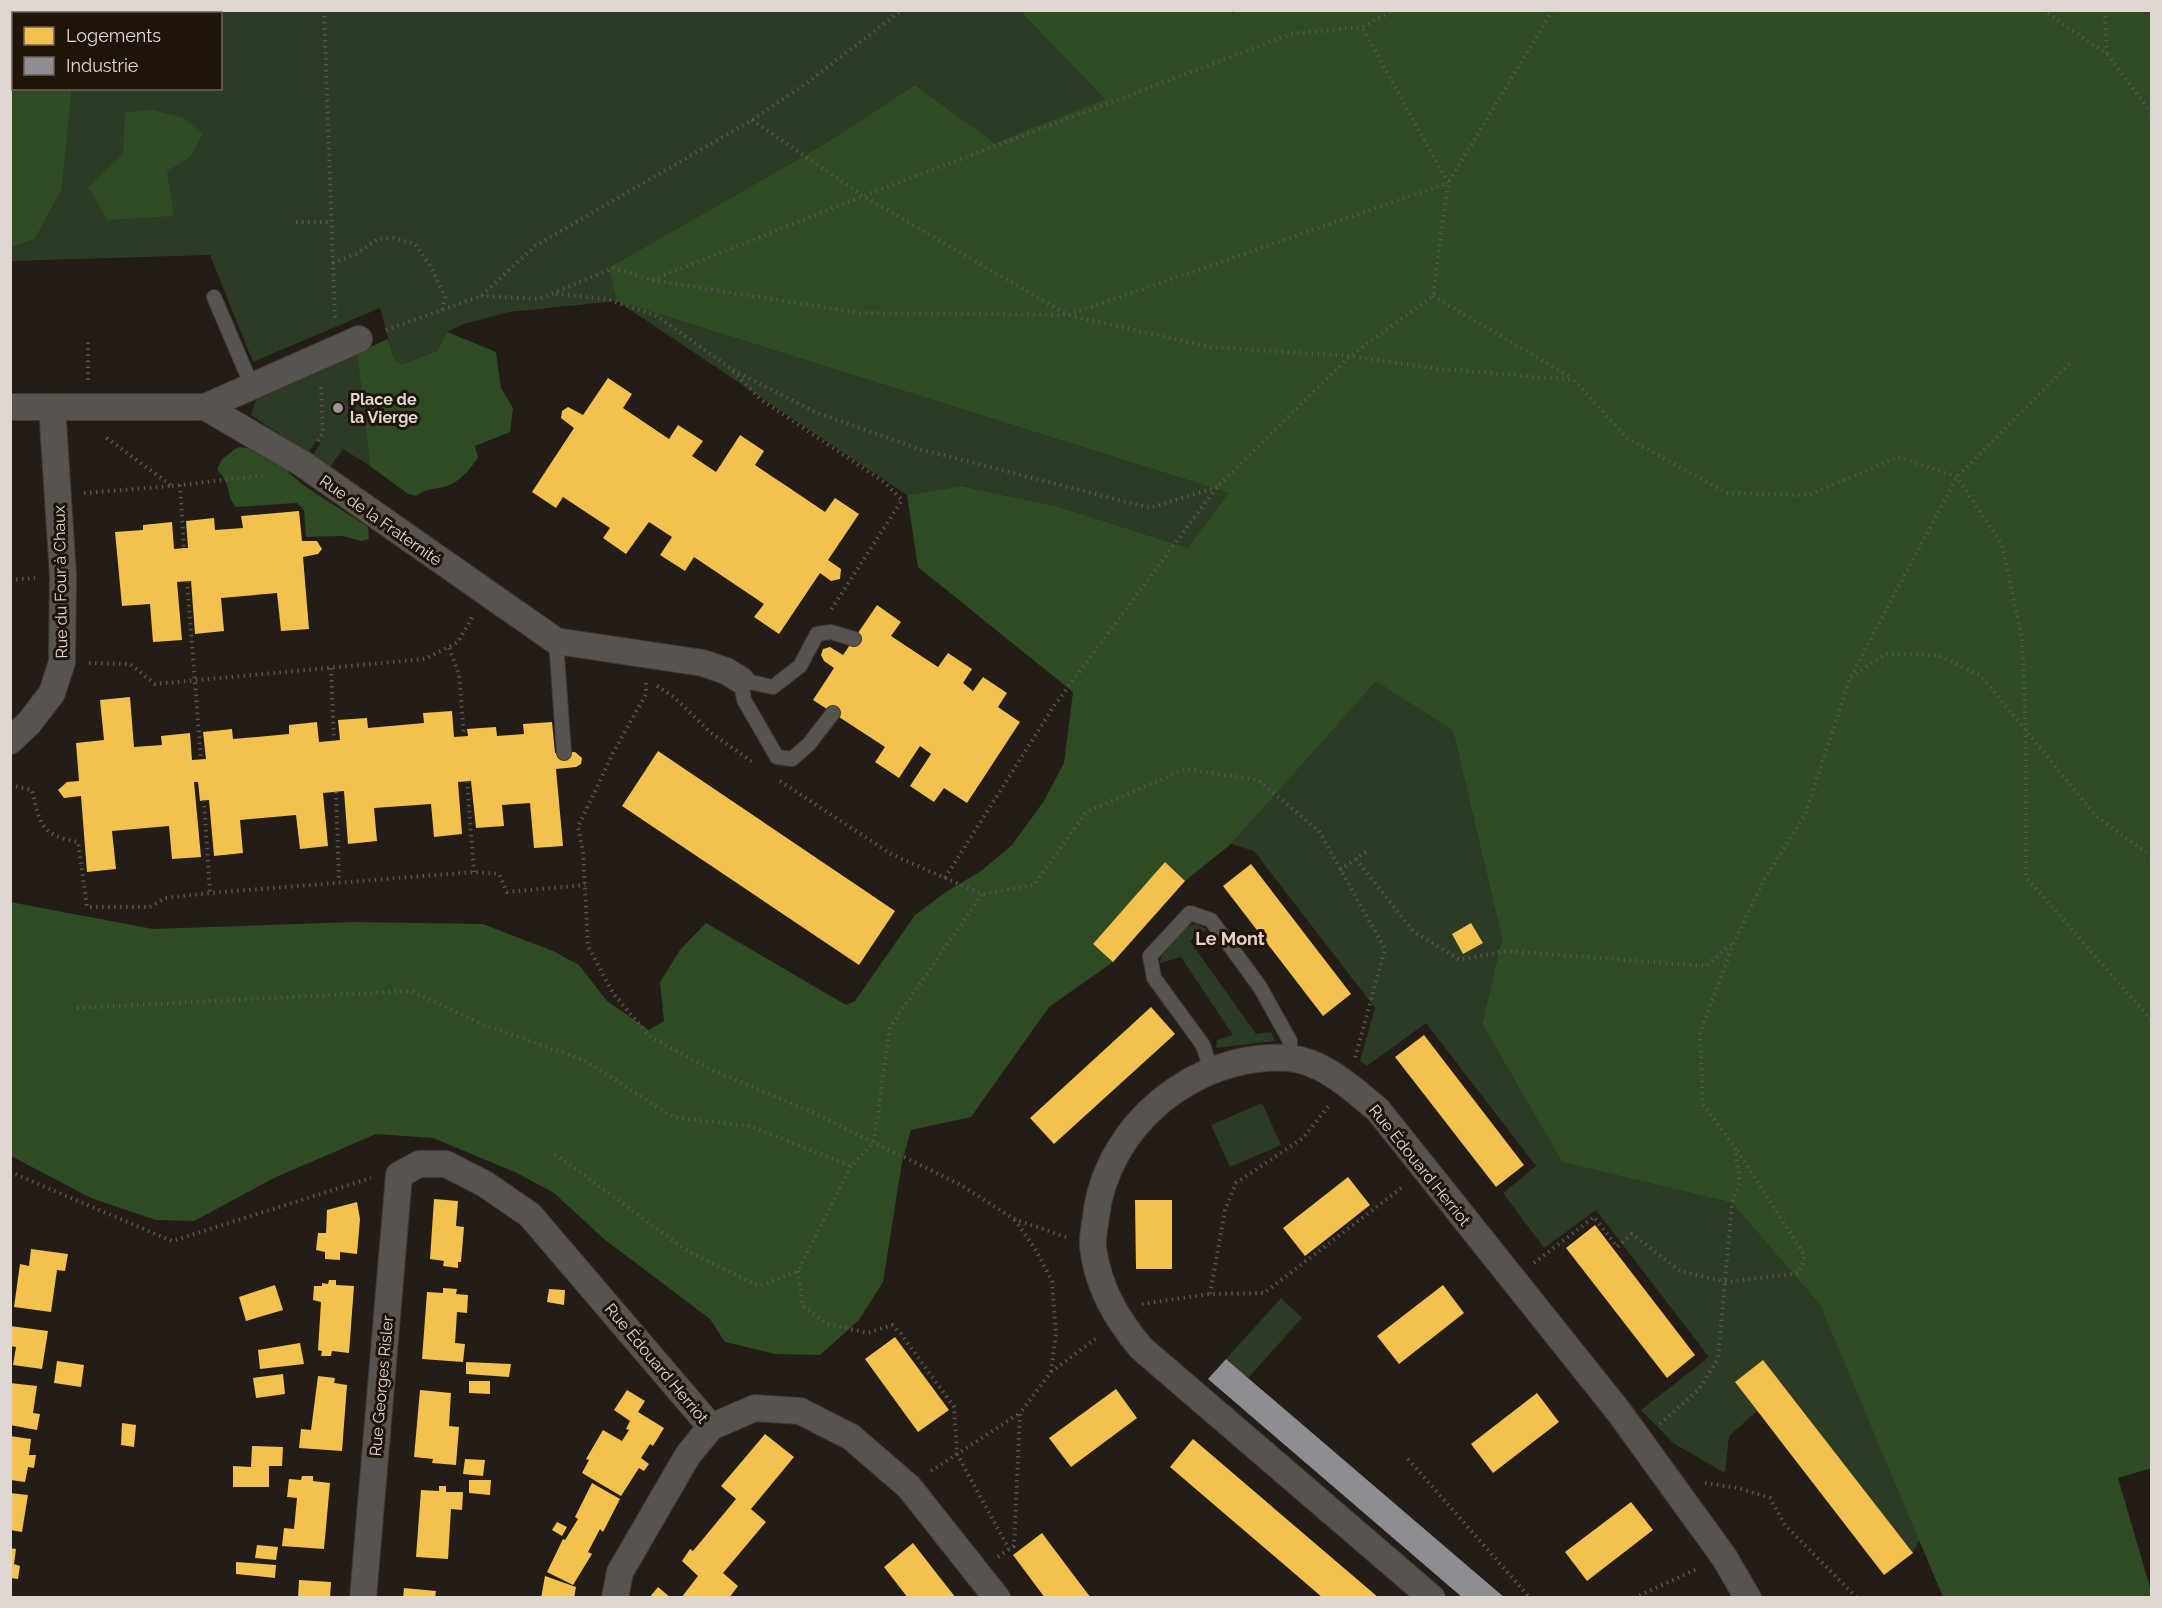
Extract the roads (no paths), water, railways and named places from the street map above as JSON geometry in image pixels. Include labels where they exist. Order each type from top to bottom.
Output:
[{"type":"street","points":[[10,407],[205,407],[251,384],[348,343]]},
{"type":"street","name":"Rue du Four à Chaux","points":[[10,741],[29,723],[52,693],[62,662],[63,575],[52,407]]},
{"type":"street","name":"Rue de la Fraternité","points":[[205,407],[293,459],[556,642],[703,663],[726,670],[741,680]]},
{"type":"street","name":"Rue Édouard Herriot","points":[[1432,1598],[1141,1348],[1119,1322],[1102,1287],[1093,1246],[1099,1194],[1116,1150],[1144,1116],[1179,1088],[1211,1070],[1263,1060],[1290,1058],[1317,1067],[1344,1082],[1378,1110],[1641,1442],[1724,1557],[1748,1598]]},
{"type":"street","name":"Rue Édouard Herriot","points":[[399,1175],[419,1164],[446,1164],[485,1184],[530,1215],[711,1427],[754,1408],[800,1411],[851,1437],[909,1487],[997,1598]]},
{"type":"street","name":"Rue Georges Risler","points":[[363,1598],[399,1175]]},
{"type":"street","points":[[615,1598],[620,1572],[688,1455],[711,1427]]},
{"type":"lane","points":[[214,297],[251,384]]},
{"type":"lane","points":[[833,713],[809,744],[792,759],[777,757],[744,700],[741,680],[773,687],[800,666],[816,634],[831,632],[854,639]]},
{"type":"lane","points":[[556,642],[564,753]]},
{"type":"lane","points":[[1211,1070],[1203,1045],[1154,978],[1150,956],[1190,913],[1211,920],[1260,987],[1290,1041],[1290,1058]]},
{"type":"place","name":"Place de la Vierge","points":[[338,408]]},
{"type":"district","name":"Le Mont","points":[[1230,939]]}]
